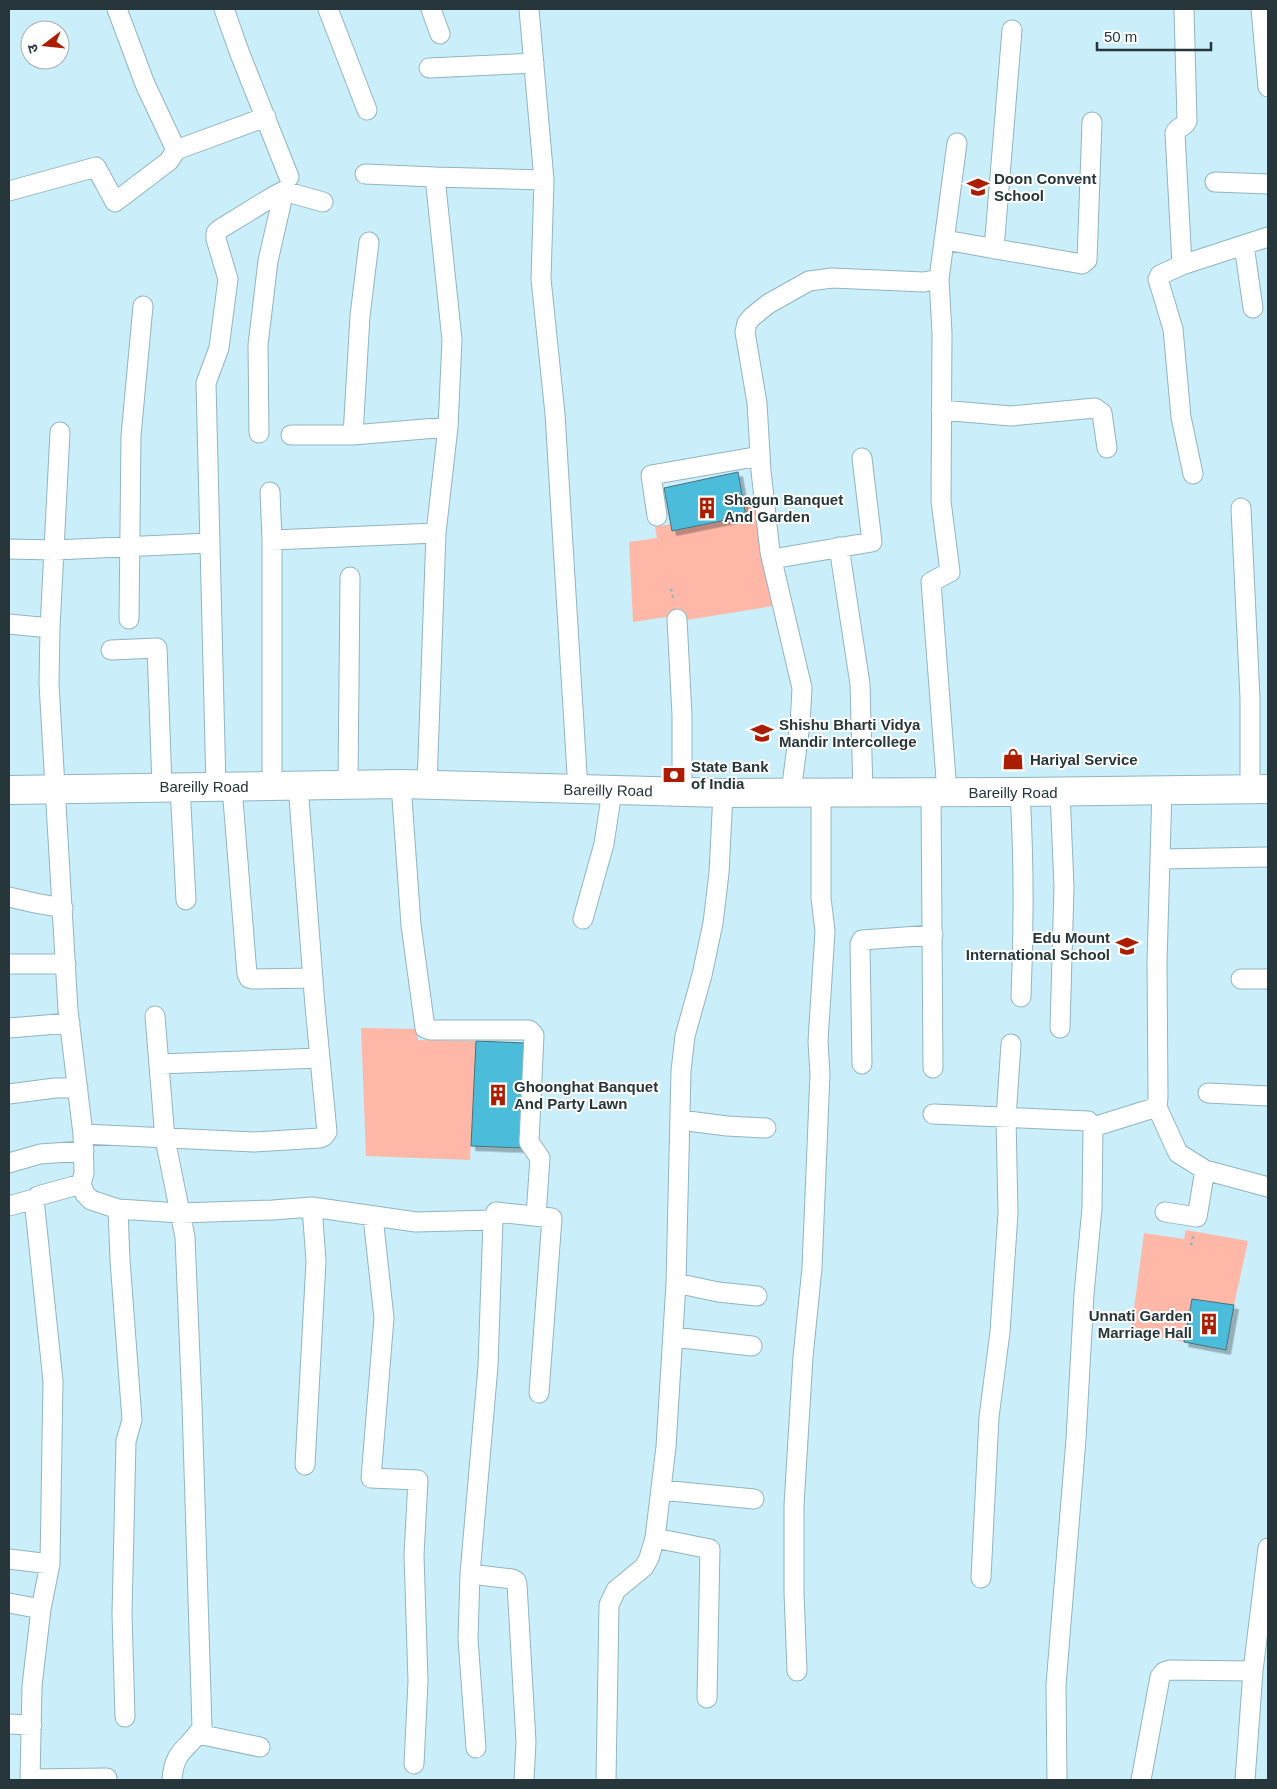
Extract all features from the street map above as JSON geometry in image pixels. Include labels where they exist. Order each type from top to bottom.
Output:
[{"type":"highway","name":"Bareilly Road","points":[[9,790],[348,784],[414,784],[723,793],[1060,792],[1259,789]]},
{"type":"street","points":[[117,9],[145,84],[176,150]]},
{"type":"street","points":[[225,9],[240,54],[266,117],[287,184],[268,261],[258,345],[259,433]]},
{"type":"street","points":[[328,9],[366,110]]},
{"type":"street","points":[[431,9],[440,34]]},
{"type":"street","points":[[530,9],[544,180],[541,280],[555,414],[578,790]]},
{"type":"street","points":[[1182,265],[1175,134],[1178,128],[1187,121],[1184,9]]},
{"type":"street","points":[[1261,9],[1268,87]]},
{"type":"street","points":[[994,249],[1012,30]]},
{"type":"street","points":[[429,68],[534,63]]},
{"type":"street","points":[[10,188],[96,167],[115,202],[169,161],[176,150],[266,117]]},
{"type":"street","points":[[945,240],[1082,264],[1085,262],[1087,260],[1092,122]]},
{"type":"street","points":[[933,1068],[933,935],[939,792],[931,582],[950,572],[941,501],[942,333],[939,278],[957,143]]},
{"type":"street","points":[[365,174],[544,180]]},
{"type":"street","points":[[435,177],[452,340],[448,428],[436,533],[414,784],[411,925],[425,1028],[430,1030],[529,1030],[534,1035],[529,1142],[540,1158],[536,1216]]},
{"type":"street","points":[[1215,182],[1268,184]]},
{"type":"street","points":[[287,184],[324,202]]},
{"type":"street","points":[[287,184],[216,233],[216,239],[228,279],[219,348],[206,383],[210,543],[213,634],[224,787],[247,974],[252,979],[313,978]]},
{"type":"street","points":[[1193,474],[1181,417],[1173,329],[1158,278],[1160,275],[1182,265],[1268,237]]},
{"type":"street","points":[[353,436],[360,316],[369,242]]},
{"type":"street","points":[[1244,245],[1253,308]]},
{"type":"street","points":[[791,792],[800,724],[802,688],[772,558],[760,456],[757,402],[745,332],[747,323],[768,304],[809,281],[832,278],[924,282],[939,278]]},
{"type":"street","points":[[129,619],[131,436],[143,306]]},
{"type":"street","points":[[941,410],[1011,416],[1095,408],[1102,413],[1107,448]]},
{"type":"street","points":[[291,435],[353,436],[448,428]]},
{"type":"street","points":[[60,432],[49,684],[70,1023],[83,1143],[84,1173],[81,1184],[85,1194],[91,1200],[118,1209],[180,1213],[273,1210],[312,1206],[373,1217],[416,1222],[492,1220]]},
{"type":"street","points":[[657,516],[651,475],[760,456]]},
{"type":"street","points":[[772,558],[872,542],[862,458]]},
{"type":"street","points":[[9,1162],[83,1143],[165,1138],[254,1142],[324,1136],[326,1132],[313,978],[285,785],[270,492]]},
{"type":"street","points":[[1241,508],[1250,698],[1259,789]]},
{"type":"street","points":[[272,540],[436,533]]},
{"type":"street","points":[[9,549],[54,550],[210,543]]},
{"type":"street","points":[[839,547],[860,684],[863,792]]},
{"type":"street","points":[[348,784],[350,577]]},
{"type":"street","points":[[677,619],[682,716],[682,792]]},
{"type":"street","points":[[9,624],[50,628]]},
{"type":"street","points":[[111,650],[158,648],[171,787],[186,900]]},
{"type":"street","points":[[1162,789],[1157,962],[1157,1107],[1178,1153],[1205,1170],[1268,1187]]},
{"type":"street","points":[[583,919],[604,844],[612,791]]},
{"type":"street","points":[[796,1671],[794,1505],[803,1357],[812,1268],[820,1074],[818,1041],[825,931],[821,898],[821,792]]},
{"type":"street","points":[[1020,792],[1024,851],[1024,925],[1021,997]]},
{"type":"street","points":[[1060,792],[1064,887],[1060,1028]]},
{"type":"street","points":[[606,1780],[609,1605],[616,1590],[644,1567],[649,1558],[655,1538],[661,1490],[666,1447],[676,1283],[681,1071],[684,1036],[702,975],[712,923],[719,872],[723,793]]},
{"type":"street","points":[[1161,860],[1268,857]]},
{"type":"street","points":[[9,897],[35,904],[63,908]]},
{"type":"street","points":[[862,1064],[860,944],[862,940],[933,935]]},
{"type":"street","points":[[9,964],[66,964]]},
{"type":"street","points":[[1241,979],[1268,979]]},
{"type":"street","points":[[155,1016],[165,1138],[185,1237],[202,1727],[198,1734],[179,1753],[173,1768],[172,1780]]},
{"type":"street","points":[[9,1028],[70,1023]]},
{"type":"street","points":[[981,1578],[989,1417],[1000,1332],[1008,1213],[1006,1118],[1011,1044]]},
{"type":"street","points":[[159,1064],[320,1058]]},
{"type":"street","points":[[9,1094],[55,1088],[78,1088]]},
{"type":"street","points":[[1208,1094],[1268,1096]]},
{"type":"street","points":[[1093,1127],[1157,1107]]},
{"type":"street","points":[[933,1114],[1088,1122],[1093,1127],[1092,1208],[1084,1294],[1076,1439],[1056,1685],[1056,1780]]},
{"type":"street","points":[[680,1120],[727,1126],[766,1128]]},
{"type":"street","points":[[1165,1212],[1197,1217],[1205,1170]]},
{"type":"street","points":[[9,1206],[81,1184]]},
{"type":"street","points":[[34,1199],[53,1381],[50,1564],[41,1609],[32,1686],[30,1780],[107,1778]]},
{"type":"street","points":[[305,1465],[316,1261],[312,1206]]},
{"type":"street","points":[[118,1209],[132,1420],[126,1441],[122,1614],[125,1717]]},
{"type":"street","points":[[476,1748],[468,1640],[470,1574],[488,1366],[492,1220],[496,1212],[549,1216],[552,1218],[539,1393]]},
{"type":"street","points":[[373,1217],[384,1318],[371,1478],[418,1480],[414,1555],[418,1681],[414,1764]]},
{"type":"street","points":[[676,1283],[718,1292],[757,1296]]},
{"type":"street","points":[[673,1337],[752,1346]]},
{"type":"street","points":[[661,1490],[754,1499]]},
{"type":"street","points":[[655,1538],[710,1549],[707,1698]]},
{"type":"street","points":[[1245,1780],[1253,1671],[1268,1548]]},
{"type":"street","points":[[9,1559],[50,1564]]},
{"type":"street","points":[[470,1574],[512,1579],[517,1584],[526,1742],[524,1780]]},
{"type":"street","points":[[9,1603],[41,1609]]},
{"type":"street","points":[[1141,1780],[1160,1677],[1164,1672],[1170,1670],[1253,1671]]},
{"type":"street","points":[[9,1724],[32,1725]]},
{"type":"street","points":[[198,1734],[260,1746]]},
{"type":"shaded area","points":[[758,499],[773,606],[687,620],[686,614],[633,622],[629,542],[657,538],[655,527],[671,524],[672,531],[746,516],[744,500]]},
{"type":"shaded area","points":[[361,1028],[417,1029],[418,1040],[476,1041],[470,1160],[366,1156]]},
{"type":"shaded area","points":[[1186,1230],[1248,1241],[1234,1305],[1192,1299],[1184,1342],[1131,1331],[1144,1233],[1184,1239]]},
{"type":"building","name":"Shagun Banquet And Garden","points":[[738,472],[746,516],[672,531],[664,488]]},
{"type":"building","name":"Ghoonghat Banquet And Party Lawn","points":[[476,1041],[525,1043],[521,1148],[471,1146]]},
{"type":"building","name":"Unnati Garden Marriage Hall","points":[[1192,1299],[1234,1305],[1226,1350],[1184,1342]]},
{"type":"place","name":"Doon Convent School","points":[[978,187]]},
{"type":"place","name":"Shagun Banquet And Garden","points":[[707,508]]},
{"type":"place","name":"Shishu Bharti Vidya Mandir Intercollege","points":[[762,733]]},
{"type":"place","name":"Hariyal Service","points":[[1013,759]]},
{"type":"place","name":"State Bank of India","points":[[674,775]]},
{"type":"place","name":"Edu Mount International School","points":[[1127,946]]},
{"type":"place","name":"Ghoonghat Banquet And Party Lawn","points":[[498,1095]]},
{"type":"place","name":"Unnati Garden Marriage Hall","points":[[1209,1324]]}]
